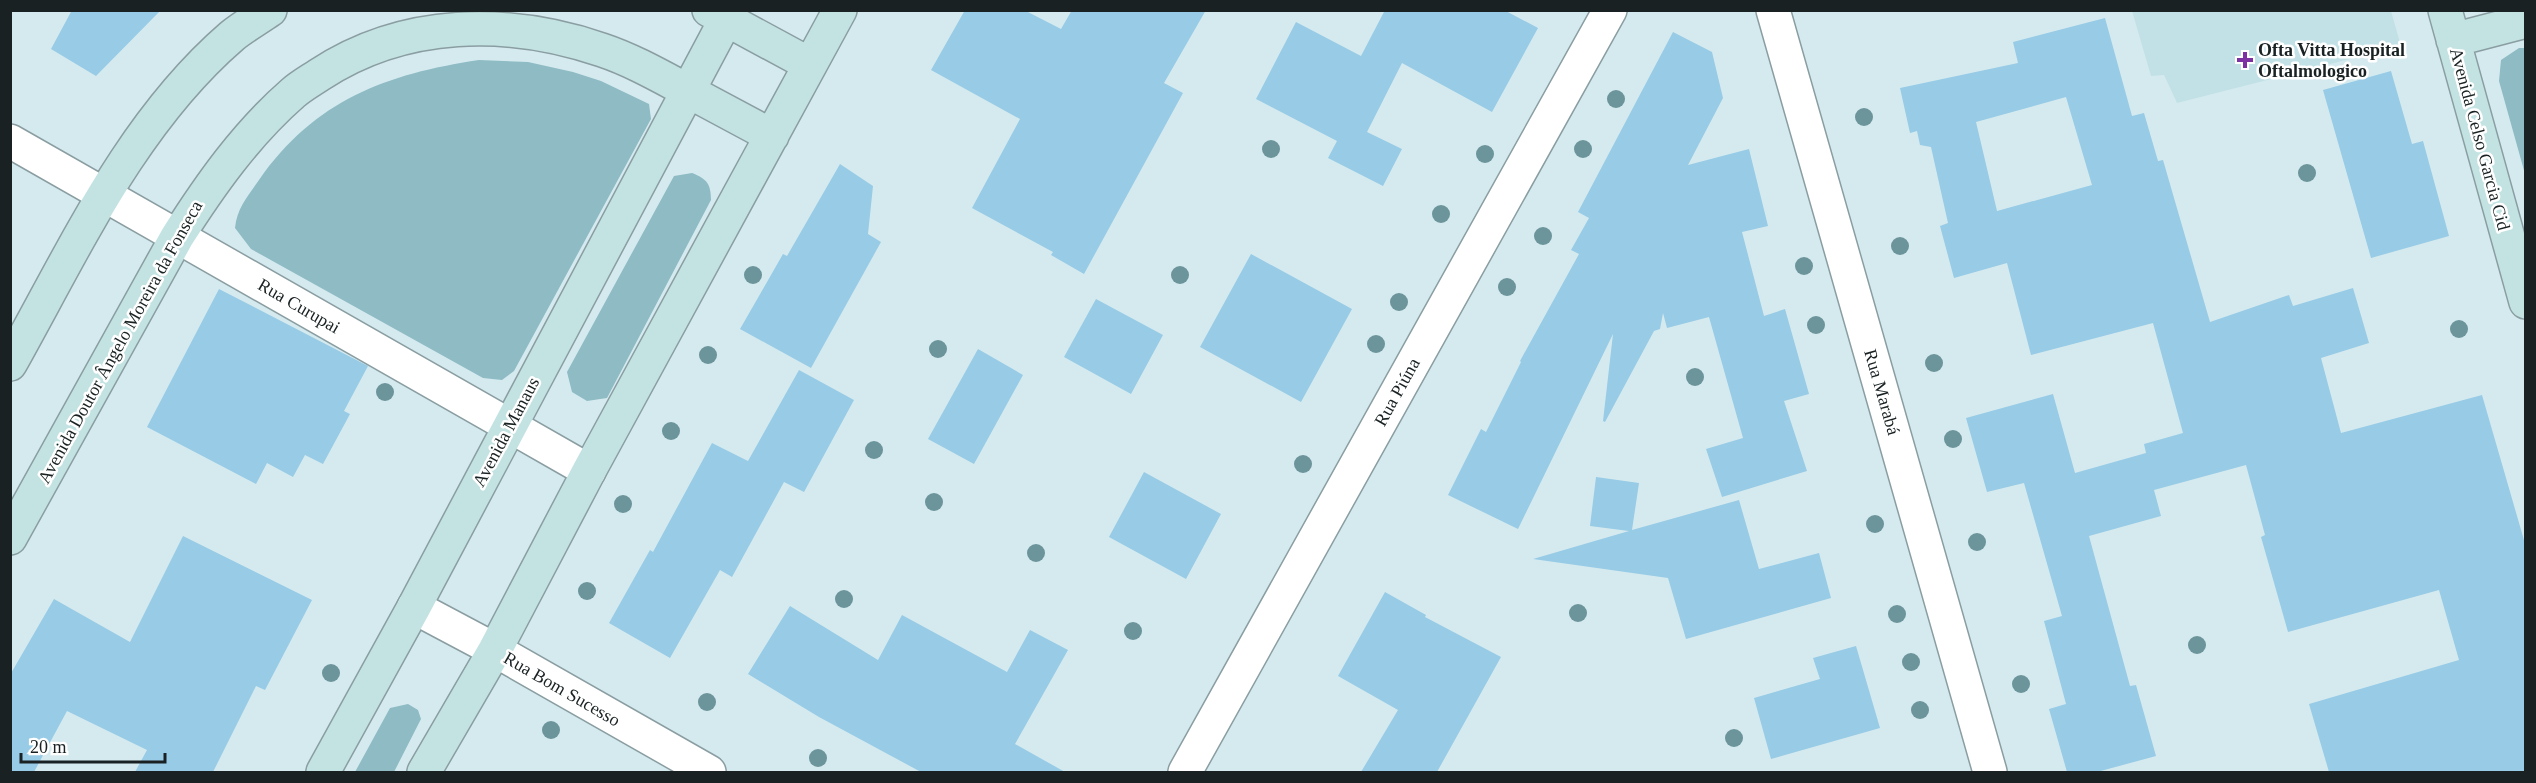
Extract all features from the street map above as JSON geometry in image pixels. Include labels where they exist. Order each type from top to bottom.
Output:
[{"type":"street","points":[[10,364],[105,195],[165,105],[233,36],[270,10]]},
{"type":"street","points":[[424,772],[495,650],[589,471],[840,10]]},
{"type":"street","name":"Rua Piúna","points":[[1185,772],[1610,10]]},
{"type":"street","name":"Rua Marabá","points":[[1773,10],[1990,772]]},
{"type":"street","points":[[688,92],[722,14],[810,64]]},
{"type":"street","points":[[2449,26],[2526,21]]},
{"type":"street","name":"Avenida Celso Garcia Cid","points":[[2449,26],[2526,302]]},
{"type":"street","name":"Avenida Doutor Ângelo Moreira da Fonseca","points":[[10,538],[177,237],[208,189],[240,147],[295,91],[361,51],[391,40],[427,32],[462,28],[499,28],[533,32],[603,50],[638,64],[772,136]]},
{"type":"street","name":"Avenida Manaus","points":[[323,772],[414,607],[688,92]]},
{"type":"street","name":"Rua Curupai","points":[[10,141],[589,471]]},
{"type":"street","name":"Rua Bom Sucesso","points":[[414,607],[495,650],[709,772]]},
{"type":"shaded area","name":"Ofta Vitta Hospital Oftalmologico","points":[[2132,11],[2391,11],[2401,46],[2177,103],[2164,75],[2151,76]]},
{"type":"shaded area","points":[[2519,48],[2526,48],[2525,174],[2499,81],[2501,60]]},
{"type":"shaded area","points":[[479,60],[528,62],[601,81],[649,104],[651,119],[514,371],[502,380],[483,378],[251,249],[235,228],[244,202],[281,152],[304,129],[329,111],[355,95],[383,83],[413,73]]},
{"type":"shaded area","points":[[692,173],[707,183],[711,200],[607,398],[587,401],[572,392],[567,372],[674,176]]},
{"type":"shaded area","points":[[408,704],[418,710],[421,719],[394,772],[355,772],[390,708]]},
{"type":"building","points":[[72,10],[161,10],[96,76],[51,49]]},
{"type":"building","points":[[965,10],[1024,10],[1061,29],[1072,10],[1206,10],[1164,83],[1183,93],[1084,274],[1051,255],[1053,252],[972,208],[1020,119],[931,70]]},
{"type":"building","points":[[1385,10],[1504,10],[1538,28],[1492,112],[1402,63],[1367,132],[1402,149],[1383,186],[1328,158],[1337,141],[1256,99],[1296,22],[1361,56]]},
{"type":"building","points":[[2105,18],[2132,116],[2144,113],[2158,161],[2163,160],[2210,322],[2289,295],[2293,306],[2353,288],[2369,343],[2321,358],[2341,433],[2482,395],[2526,547],[2526,772],[2329,772],[2309,704],[2459,660],[2439,590],[2288,632],[2261,537],[2265,535],[2246,465],[2154,490],[2161,516],[2089,536],[2130,686],[2136,685],[2156,756],[2097,772],[2067,772],[2049,709],[2066,704],[2044,621],[2062,616],[2024,483],[1987,492],[1966,418],[2053,394],[2075,473],[2146,453],[2144,444],[2183,433],[2153,323],[2031,355],[2007,263],[1954,278],[1940,226],[1948,223],[1931,147],[1920,145],[1917,131],[1910,133],[1900,88],[2018,63],[2013,42]],"holes":[[[2066,97],[2092,185],[1997,211],[1976,122]]]},
{"type":"building","points":[[1673,32],[1712,52],[1723,98],[1688,165],[1749,149],[1768,226],[1742,232],[1764,316],[1785,309],[1809,394],[1784,401],[1807,471],[1722,497],[1706,449],[1743,438],[1709,317],[1667,328],[1663,313],[1660,329],[1654,331],[1605,422],[1603,421],[1613,334],[1518,529],[1448,495],[1481,429],[1486,432],[1520,361],[1579,254],[1571,250],[1589,218],[1578,212]]},
{"type":"building","points":[[2391,71],[2412,144],[2423,141],[2449,236],[2371,258],[2323,90]]},
{"type":"building","points":[[840,164],[873,186],[868,234],[881,242],[811,368],[740,329],[783,254],[787,256]]},
{"type":"building","points":[[1251,254],[1352,309],[1301,402],[1200,347]]},
{"type":"building","points":[[219,289],[368,366],[344,411],[350,414],[323,464],[305,455],[293,477],[267,463],[256,484],[147,427]]},
{"type":"building","points":[[1096,299],[1163,335],[1131,394],[1064,357]]},
{"type":"building","points":[[978,349],[1023,375],[974,464],[928,439]]},
{"type":"building","points":[[799,370],[854,400],[804,492],[784,482],[732,577],[720,570],[670,658],[609,623],[650,550],[653,552],[712,443],[748,461]]},
{"type":"building","points":[[1144,472],[1221,514],[1186,579],[1109,537]]},
{"type":"building","points":[[1596,477],[1639,483],[1632,530],[1739,500],[1759,569],[1819,553],[1831,598],[1686,639],[1668,578],[1533,559],[1629,531],[1590,526]]},
{"type":"building","points":[[183,536],[312,600],[265,690],[256,686],[213,772],[135,772],[147,750],[67,711],[34,772],[10,772],[10,675],[54,599],[130,642]]},
{"type":"building","points":[[1385,592],[1426,615],[1425,617],[1501,657],[1437,772],[1361,772],[1398,710],[1338,676]]},
{"type":"building","points":[[790,606],[878,660],[902,615],[1007,672],[1030,630],[1068,650],[1015,744],[1065,772],[921,772],[819,717],[748,674]]},
{"type":"building","points":[[1856,646],[1880,728],[1771,759],[1754,698],[1820,679],[1813,658]]},
{"type":"place","name":"Ofta Vitta Hospital Oftalmologico","points":[[2245,60]]}]
